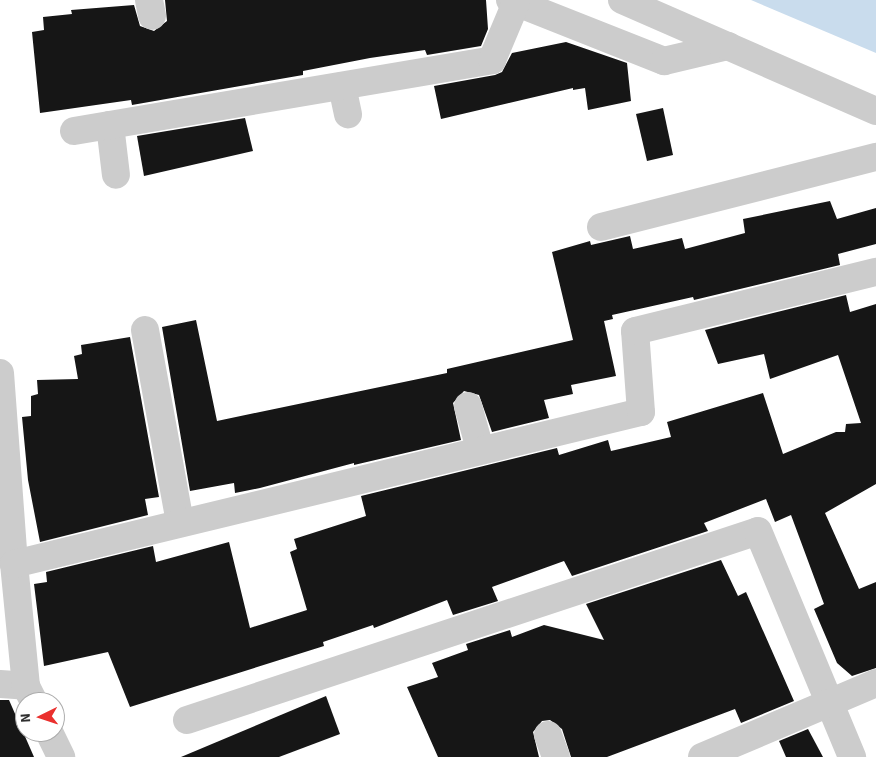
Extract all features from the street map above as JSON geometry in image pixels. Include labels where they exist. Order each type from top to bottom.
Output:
[{"type":"street","points":[[622,0],[876,111]]},
{"type":"street","points":[[74,131],[492,60],[513,1],[664,61],[728,46]]},
{"type":"street","points":[[342,86],[348,114]]},
{"type":"street","points":[[110,125],[116,175]]},
{"type":"street","points":[[600,227],[876,157]]},
{"type":"street","points":[[14,564],[480,449],[641,412],[635,331],[876,272]]},
{"type":"street","points":[[145,330],[180,523]]},
{"type":"street","points":[[0,372],[14,564],[20,691]]},
{"type":"street","points":[[468,406],[480,449]]},
{"type":"street","points":[[187,720],[758,531],[852,757]]},
{"type":"street","points":[[702,757],[876,683]]},
{"type":"street","points":[[54,742],[61,757]]},
{"type":"water","points":[[751,0],[876,0],[876,53]]},
{"type":"building","points":[[165,0],[486,0],[488,29],[481,46],[427,55],[425,50],[370,58],[303,71],[303,75],[132,105],[131,100],[40,113],[32,32],[44,30],[43,17],[72,14],[71,10],[134,5],[140,26],[154,31],[167,21]]},
{"type":"building","points":[[566,42],[627,63],[631,101],[588,110],[585,88],[573,90],[573,88],[441,119],[434,86],[495,75],[502,72],[512,53]]},
{"type":"building","points":[[663,108],[673,155],[647,161],[636,114]]},
{"type":"building","points":[[245,118],[253,151],[144,176],[137,136]]},
{"type":"building","points":[[830,201],[837,219],[876,208],[876,244],[838,254],[840,265],[694,300],[693,297],[612,315],[613,319],[604,321],[616,376],[571,385],[573,394],[544,400],[549,418],[492,432],[479,395],[464,391],[453,403],[461,440],[354,465],[354,463],[235,493],[234,483],[190,491],[162,327],[196,320],[217,421],[447,373],[447,369],[573,340],[552,252],[590,241],[591,245],[630,236],[633,249],[682,238],[685,249],[745,233],[743,219]]},
{"type":"building","points":[[846,295],[850,312],[876,304],[876,484],[825,513],[859,589],[876,582],[876,668],[852,676],[837,663],[814,609],[824,604],[791,515],[775,522],[766,499],[704,523],[708,531],[572,576],[564,561],[492,587],[498,601],[453,615],[447,600],[374,628],[373,625],[323,642],[324,646],[130,707],[108,652],[44,666],[34,584],[47,582],[46,572],[153,546],[156,562],[229,542],[250,628],[307,610],[290,552],[297,549],[294,539],[366,516],[361,496],[557,448],[559,455],[608,440],[611,451],[671,437],[667,422],[763,393],[783,454],[836,432],[845,432],[846,424],[861,423],[838,355],[770,379],[764,354],[718,364],[705,330]]},
{"type":"building","points":[[130,337],[159,497],[145,499],[148,515],[40,542],[28,480],[22,417],[31,416],[31,396],[38,394],[37,380],[78,379],[74,356],[82,354],[81,345]]},
{"type":"building","points":[[721,560],[738,596],[746,592],[794,701],[741,723],[735,709],[607,757],[571,757],[562,729],[550,720],[542,721],[533,732],[539,757],[438,757],[407,687],[438,677],[432,663],[468,650],[466,644],[510,630],[512,637],[544,625],[604,640],[586,604]]},
{"type":"building","points":[[326,696],[340,734],[279,757],[181,757]]},
{"type":"building","points":[[0,700],[9,700],[15,714],[15,742],[27,742],[34,757],[0,757]]},
{"type":"building","points":[[808,729],[823,757],[786,757],[779,741]]}]
